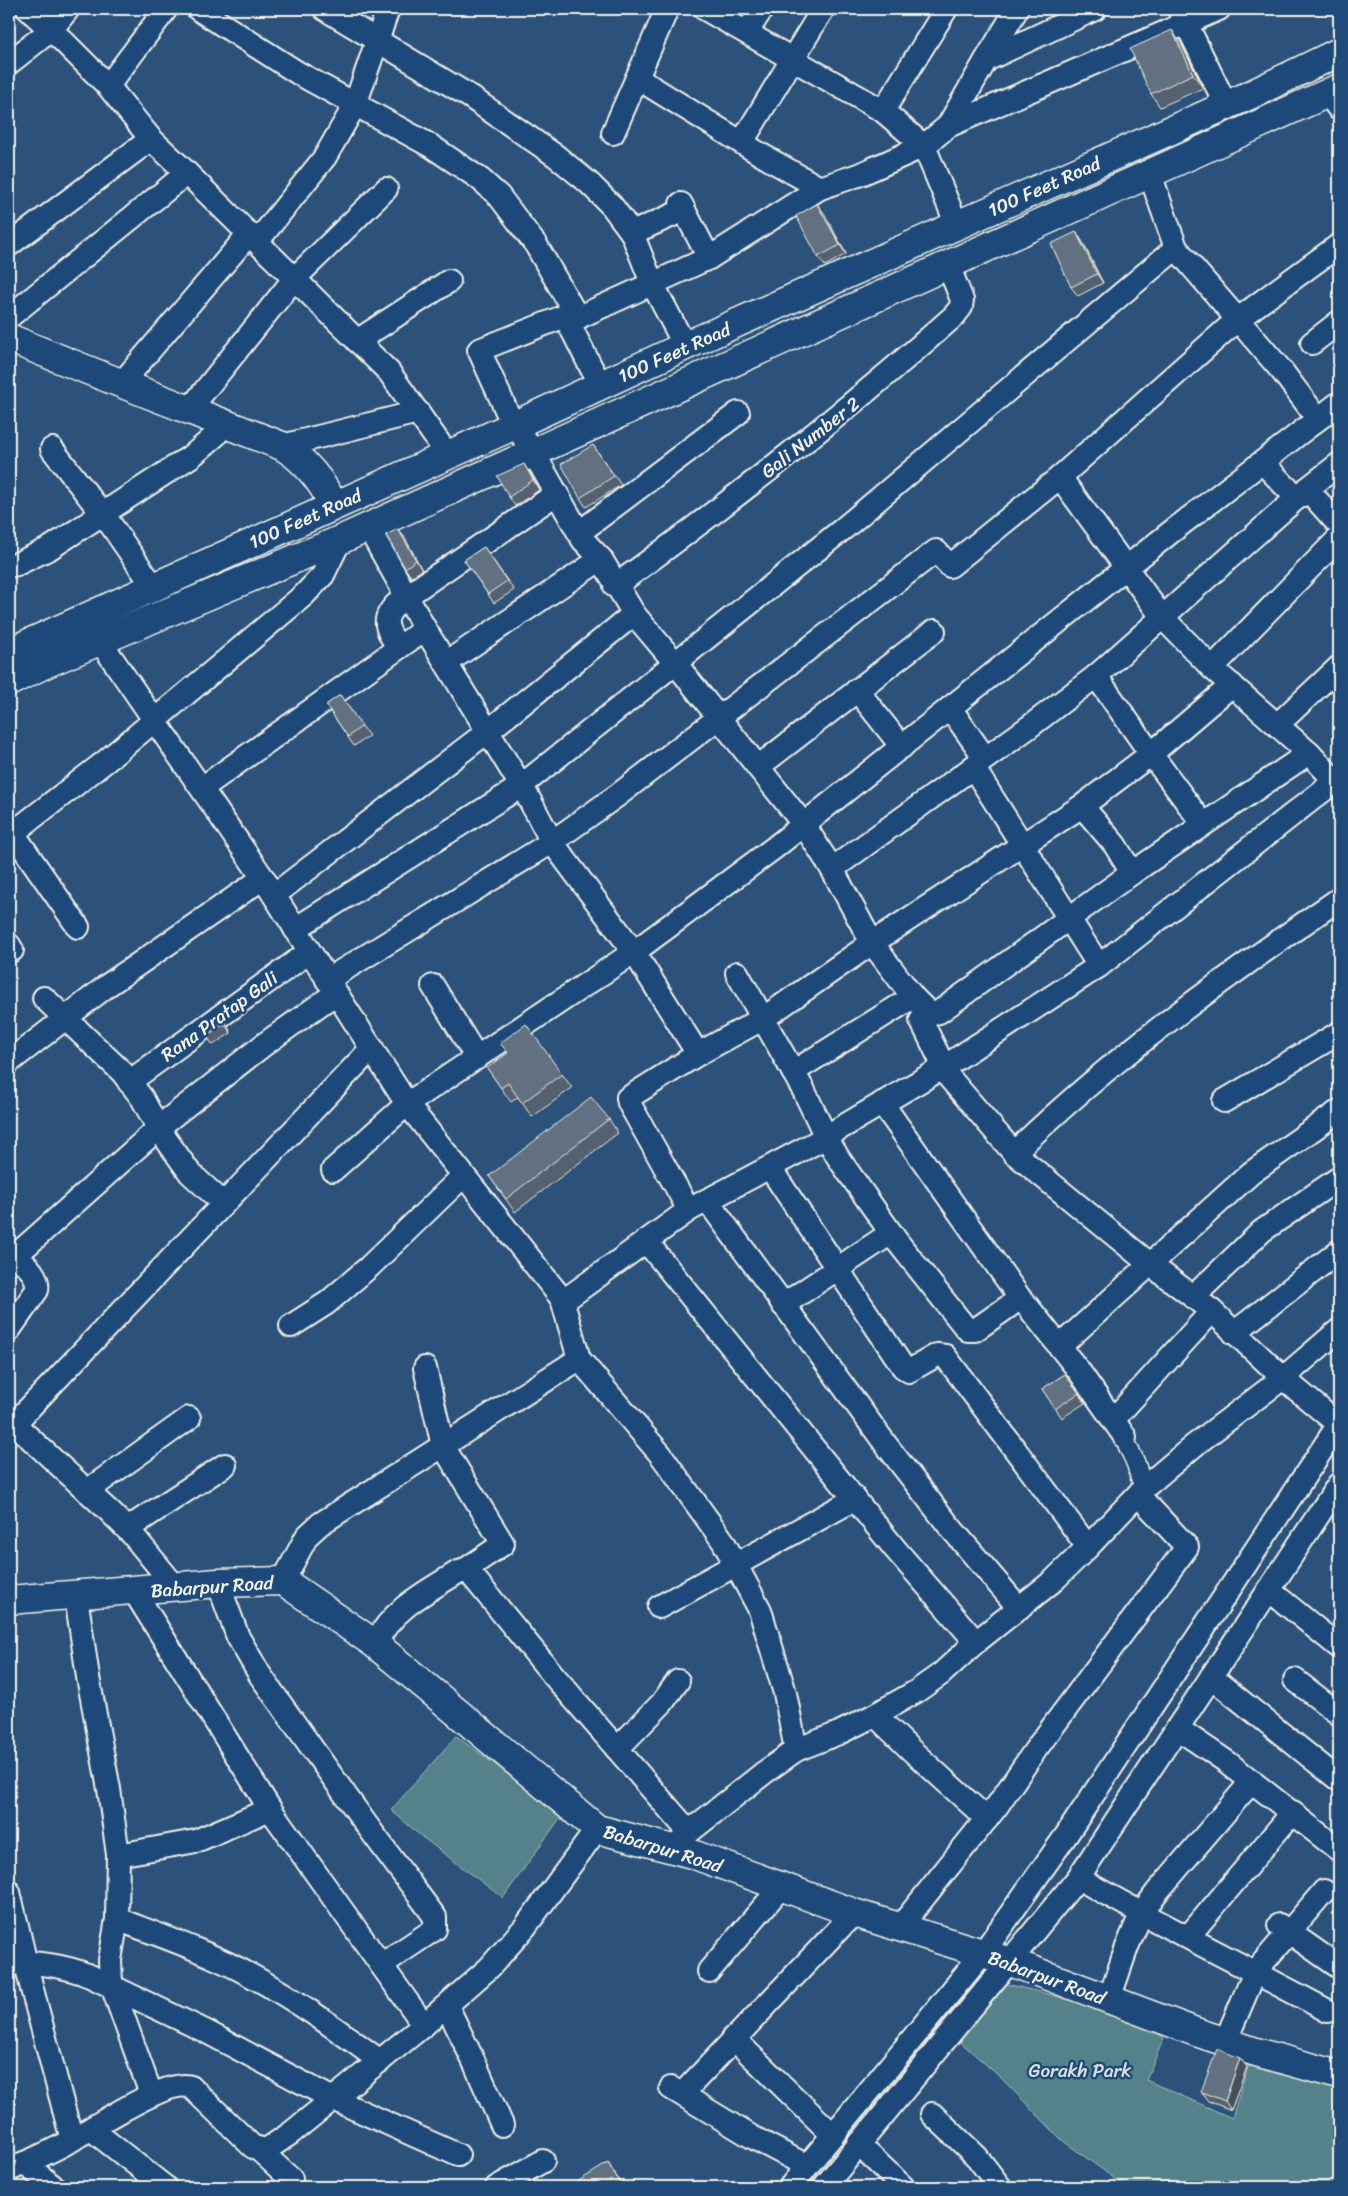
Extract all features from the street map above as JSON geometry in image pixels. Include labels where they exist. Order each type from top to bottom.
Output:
[{"type":"main road","name":"100 Feet Road","points":[[9,652],[333,505],[515,425],[685,346],[1226,105],[1339,52]]},
{"type":"main road","name":"100 Feet Road","points":[[9,682],[47,663],[340,540],[1150,174],[1338,101]]},
{"type":"main road","points":[[957,224],[959,260]]},
{"type":"main road","points":[[9,338],[121,384],[282,446],[306,464],[333,505]]},
{"type":"main road","name":"Babarpur Road","points":[[9,1600],[176,1588],[218,1583],[283,1581],[375,1644],[597,1829],[682,1841],[692,1854],[854,1913],[995,1957],[1225,2042],[1339,2075]]},
{"type":"street","points":[[28,9],[108,86],[151,139],[389,372],[440,444],[444,456]]},
{"type":"street","points":[[9,63],[51,30],[68,9]]},
{"type":"street","points":[[108,86],[166,9]]},
{"type":"street","points":[[198,9],[298,73],[431,146],[480,179],[499,196],[548,263],[600,385]]},
{"type":"street","points":[[325,9],[466,94],[556,156],[612,206],[632,233],[652,283],[685,346]]},
{"type":"street","points":[[121,384],[325,157],[355,105],[388,9]]},
{"type":"street","points":[[614,132],[667,9]]},
{"type":"street","points":[[705,9],[883,110],[924,146],[957,224]]},
{"type":"street","points":[[747,32],[762,9]]},
{"type":"street","points":[[742,142],[823,9]]},
{"type":"street","points":[[883,110],[946,9]]},
{"type":"street","points":[[948,126],[1018,9]]},
{"type":"street","points":[[986,60],[1095,9]]},
{"type":"street","points":[[573,320],[709,258],[820,188],[861,174],[924,146],[948,126],[1183,16],[1219,9]]},
{"type":"street","points":[[1183,16],[1226,105]]},
{"type":"street","points":[[637,78],[760,154],[820,188]]},
{"type":"street","points":[[9,245],[151,139]]},
{"type":"street","points":[[9,317],[187,173]]},
{"type":"street","points":[[1150,174],[1176,248],[1282,371],[1318,418]]},
{"type":"street","points":[[190,409],[294,279],[386,189]]},
{"type":"street","points":[[632,233],[683,207],[709,258]]},
{"type":"street","points":[[9,1330],[37,1290],[38,1282],[35,1275],[12,1253],[158,1128],[266,1043],[331,987],[552,842],[618,795],[936,551],[950,566],[1060,477],[1238,319],[1339,244]]},
{"type":"street","points":[[295,929],[521,786],[676,664],[926,460],[1176,248]]},
{"type":"street","name":"Gali Number 2","points":[[615,586],[683,537],[870,390],[954,316],[961,307],[962,300],[959,260]]},
{"type":"street","points":[[357,341],[449,281]]},
{"type":"street","points":[[573,320],[565,316],[479,350],[515,425],[533,452],[583,540],[601,559],[615,586],[634,614],[804,825],[832,869],[872,943],[913,997],[930,1014]]},
{"type":"street","points":[[1312,344],[1339,322]]},
{"type":"street","points":[[333,1170],[407,1104],[634,952],[804,825],[1127,567],[1339,403]]},
{"type":"street","points":[[282,446],[418,412]]},
{"type":"street","points":[[580,532],[738,413]]},
{"type":"street","points":[[9,566],[50,548],[207,445],[216,435],[222,422]]},
{"type":"street","points":[[52,449],[102,513],[153,586]]},
{"type":"street","points":[[1263,462],[1286,487],[1303,493],[1339,524]]},
{"type":"street","points":[[832,869],[1096,676],[1303,493],[1339,464]]},
{"type":"street","points":[[562,1299],[569,1297],[698,1205],[826,1137],[942,1068],[1099,966],[1338,781],[1212,668],[1162,617],[1060,477]]},
{"type":"street","points":[[398,647],[387,629],[386,619],[390,610],[556,494]]},
{"type":"street","points":[[368,527],[406,597],[521,786],[552,842],[634,952],[698,1054]]},
{"type":"street","points":[[1212,668],[1339,538]]},
{"type":"street","points":[[78,927],[12,829],[155,720],[262,628],[304,595],[323,575],[340,540]]},
{"type":"street","points":[[446,663],[601,559]]},
{"type":"street","points":[[9,1062],[64,1017],[108,985],[269,886],[487,732],[634,614]]},
{"type":"street","points":[[202,788],[425,629]]},
{"type":"street","points":[[758,767],[934,631]]},
{"type":"street","points":[[100,641],[269,886],[331,987],[407,1104],[562,1299],[580,1359],[667,1463],[718,1532],[760,1610],[776,1660],[793,1725],[796,1750]]},
{"type":"street","points":[[1277,725],[1339,667]]},
{"type":"street","points":[[1096,676],[1203,824]]},
{"type":"street","points":[[1019,1608],[922,1491],[783,1305],[698,1205],[628,1100],[631,1095],[698,1054],[764,1018],[872,943],[1082,806],[1151,754],[1232,685]]},
{"type":"street","points":[[857,690],[902,747]]},
{"type":"street","points":[[950,708],[1022,845],[1099,966]]},
{"type":"street","points":[[824,2187],[858,2144],[995,1957],[1067,1834],[1339,1424],[1283,1378],[1212,1311],[1151,1265],[1014,1153],[942,1068],[921,1020],[930,1014],[939,1012],[1132,873],[1308,753]]},
{"type":"street","points":[[1082,806],[1115,845],[1132,873]]},
{"type":"street","points":[[1014,1153],[1065,1107],[1166,1025],[1339,899]]},
{"type":"street","name":"Rana Pratap Gali","points":[[129,1082],[309,952]]},
{"type":"street","points":[[737,973],[764,1018],[815,1112],[826,1137],[862,1193],[891,1233],[968,1330],[975,1330],[1015,1302],[1022,1302]]},
{"type":"street","points":[[433,986],[476,1058]]},
{"type":"street","points":[[793,1072],[913,997]]},
{"type":"street","points":[[44,998],[122,1072],[142,1098],[158,1128],[190,1173],[223,1203]]},
{"type":"street","points":[[1224,1101],[1339,1033]]},
{"type":"street","points":[[176,1588],[127,1529],[11,1422],[372,1048]]},
{"type":"street","points":[[882,1103],[1022,1302],[1060,1346],[1119,1429],[1136,1462],[1141,1491],[1188,1547],[1036,1749],[987,1819],[900,1928]]},
{"type":"street","points":[[1060,1346],[1251,1174],[1339,1111]]},
{"type":"street","points":[[770,1168],[836,1270],[903,1368],[909,1371],[913,1370],[937,1355],[945,1356],[1088,1547]]},
{"type":"street","points":[[291,1326],[327,1303],[362,1273],[463,1176]]},
{"type":"street","points":[[1193,1297],[1262,1231],[1339,1178]]},
{"type":"street","points":[[783,1305],[891,1233]]},
{"type":"street","points":[[646,1241],[896,1550],[976,1642]]},
{"type":"street","points":[[1234,1332],[1339,1251]]},
{"type":"street","points":[[1119,1429],[1212,1311]]},
{"type":"street","points":[[463,1571],[473,1576],[554,1676],[617,1749],[682,1841],[765,1772],[796,1750],[839,1733],[917,1691],[933,1680],[976,1642],[1053,1581],[1141,1491],[1196,1444],[1283,1378],[1339,1330]]},
{"type":"street","points":[[283,1581],[312,1530],[580,1359]]},
{"type":"street","points":[[375,1644],[382,1631],[401,1610],[503,1544],[443,1446],[425,1368]]},
{"type":"street","points":[[87,1491],[189,1418]]},
{"type":"street","points":[[127,1529],[225,1464]]},
{"type":"street","points":[[790,2187],[833,2135],[995,1957],[1078,1878],[1339,1484]]},
{"type":"street","points":[[659,1607],[855,1499]]},
{"type":"street","points":[[218,1583],[238,1637],[260,1675],[435,1917],[435,1929],[382,1965]]},
{"type":"street","points":[[1269,1590],[1339,1647]]},
{"type":"street","points":[[134,1591],[270,1809],[424,2026]]},
{"type":"street","points":[[76,1596],[88,1678],[109,1789],[118,1855],[117,1919],[109,1973],[112,1987],[151,2094]]},
{"type":"street","points":[[1211,1677],[1339,1780]]},
{"type":"street","points":[[1295,1680],[1339,1714]]},
{"type":"street","points":[[617,1749],[662,1703],[678,1681]]},
{"type":"street","points":[[875,1714],[910,1749],[987,1819]]},
{"type":"street","points":[[1177,1728],[1252,1781],[1339,1850]]},
{"type":"street","points":[[1109,1999],[1127,1946],[1141,1914],[1157,1892],[1252,1781]]},
{"type":"street","points":[[118,1855],[196,1840],[270,1809]]},
{"type":"street","points":[[1188,1937],[1293,1812]]},
{"type":"street","points":[[257,2148],[266,2150],[333,2099],[424,2026],[489,1968],[525,1927],[597,1829]]},
{"type":"street","points":[[1078,1878],[1141,1914],[1328,2011]]},
{"type":"street","points":[[709,1971],[781,1886]]},
{"type":"street","points":[[1225,2042],[1255,1972],[1284,1928],[1324,1891]]},
{"type":"street","points":[[9,1892],[17,1964],[81,2134],[166,2187]]},
{"type":"street","points":[[807,2166],[752,2137],[676,2091],[733,2038],[854,1913]]},
{"type":"street","points":[[117,1919],[208,1955],[249,1974],[299,2002],[380,2061]]},
{"type":"street","points":[[1284,1928],[1339,1967]]},
{"type":"street","points":[[17,1964],[72,1969],[205,2031],[333,2099],[458,2155]]},
{"type":"street","points":[[446,2006],[475,2064],[502,2125]]},
{"type":"street","points":[[733,2038],[833,2135]]},
{"type":"street","points":[[16,2166],[81,2134],[151,2094],[179,2085],[191,2087],[291,2179]]},
{"type":"street","points":[[932,2114],[972,2152],[1000,2187]]},
{"type":"street","points":[[858,2144],[903,2187]]},
{"type":"street","points":[[497,2187],[543,2161]]},
{"type":"street","points":[[16,2166],[54,2187]]},
{"type":"green space","points":[[456,1736],[563,1814],[503,1898],[422,1837],[391,1810]]},
{"type":"green space","name":"Gorakh Park","points":[[998,1982],[1068,1999],[1149,2027],[1164,2038],[1146,2080],[1232,2118],[1248,2067],[1260,2064],[1339,2089],[1339,2187],[1126,2187],[1062,2140],[1000,2077],[957,2039]]},
{"type":"building","points":[[1172,30],[1193,74],[1151,94],[1130,49]]},
{"type":"building","points":[[817,204],[840,245],[818,257],[796,216]]},
{"type":"building","points":[[1076,232],[1097,274],[1071,287],[1051,244]]},
{"type":"building","points":[[593,445],[614,476],[580,498],[561,464]]},
{"type":"building","points":[[524,464],[533,480],[509,497],[497,476]]},
{"type":"building","points":[[398,529],[416,560],[405,568],[386,535]]},
{"type":"building","points":[[484,547],[507,581],[488,594],[464,560]]},
{"type":"building","points":[[340,695],[362,726],[348,737],[326,705]]},
{"type":"building","points":[[222,1017],[224,1024],[206,1036],[203,1031]]},
{"type":"building","points":[[526,1024],[562,1074],[522,1103],[508,1083],[501,1088],[487,1068],[508,1053],[500,1043]]},
{"type":"building","points":[[591,1097],[609,1119],[506,1199],[489,1176]]},
{"type":"building","points":[[1065,1374],[1079,1393],[1055,1409],[1042,1389]]},
{"type":"building","points":[[1217,2049],[1240,2058],[1225,2101],[1201,2092]]},
{"type":"building","points":[[608,2163],[622,2187],[573,2187],[572,2185]]}]
